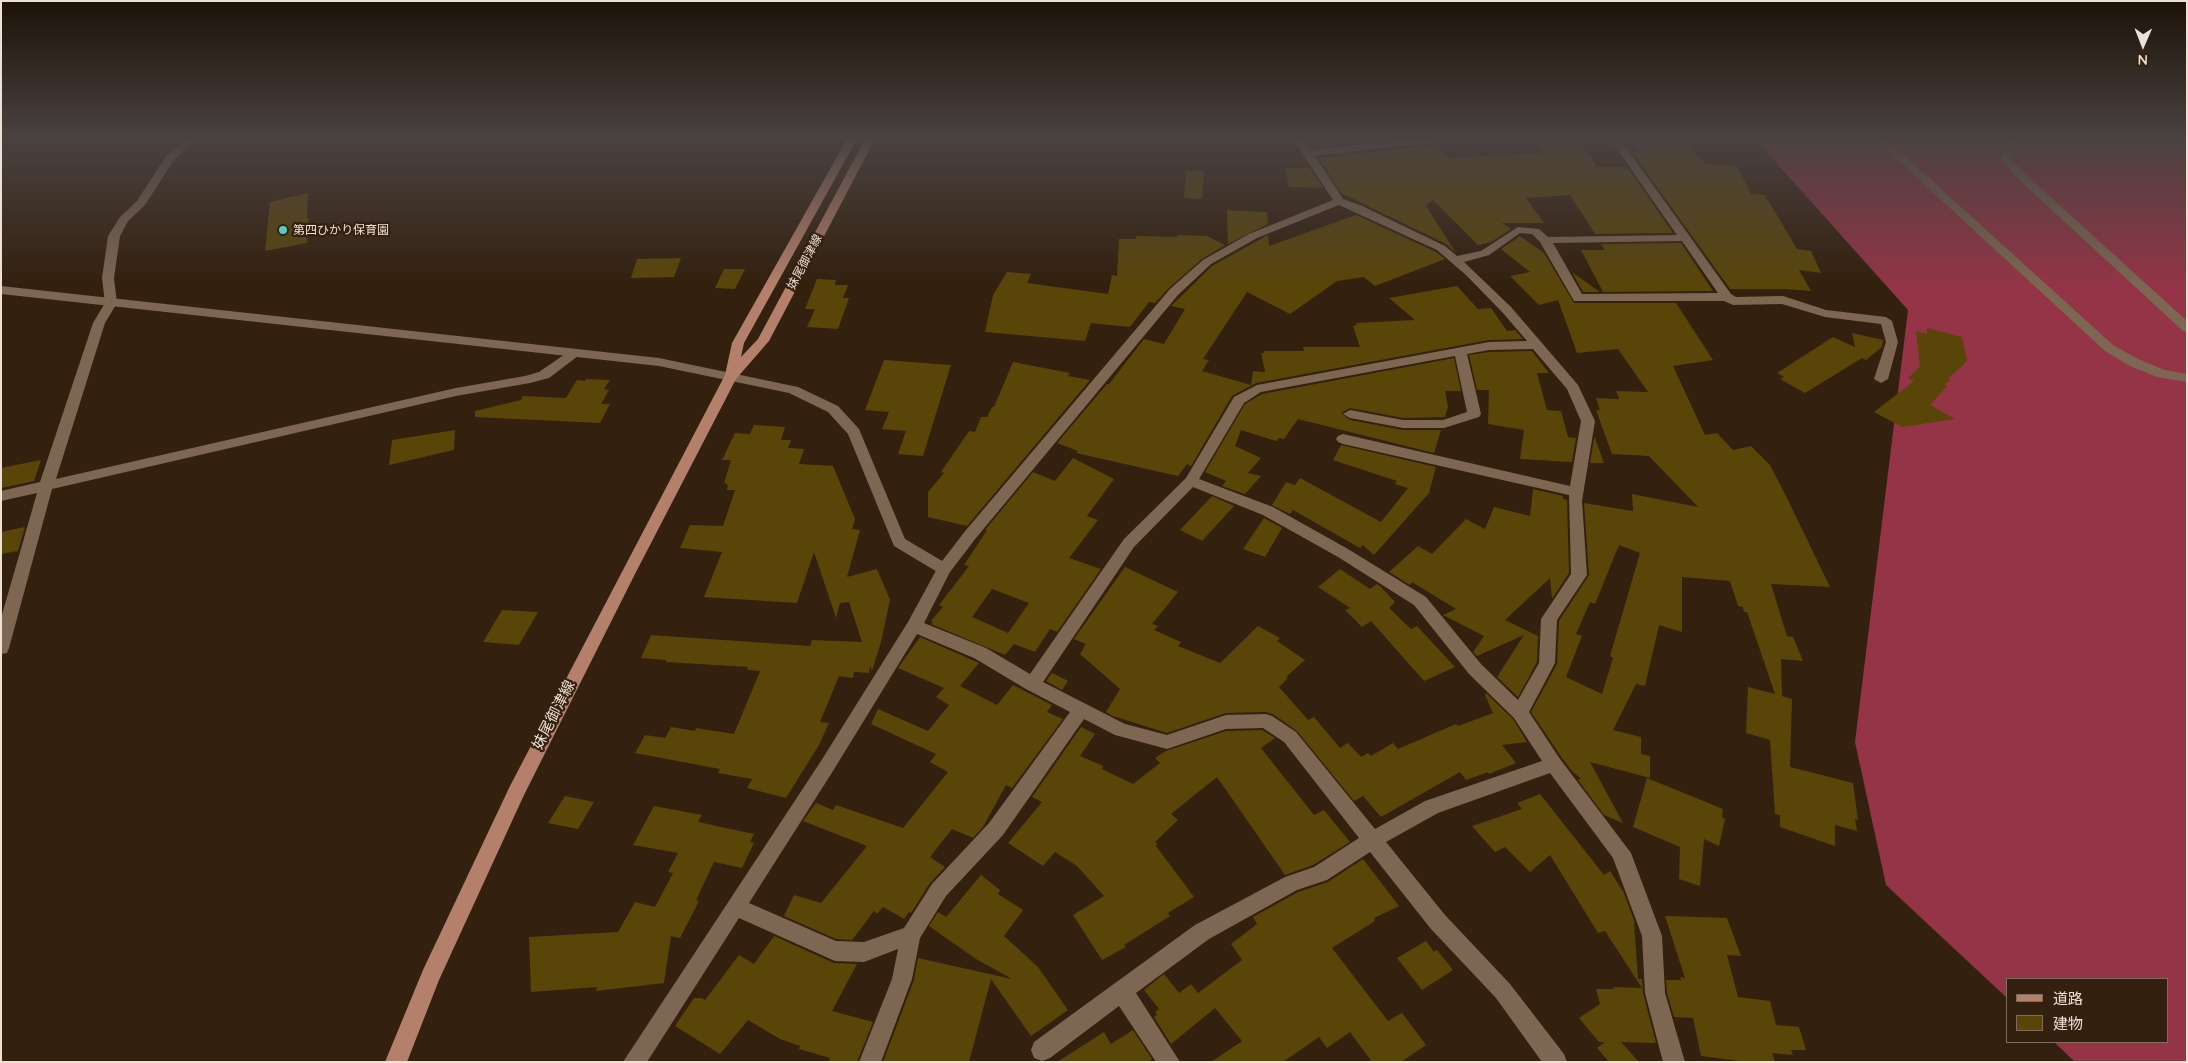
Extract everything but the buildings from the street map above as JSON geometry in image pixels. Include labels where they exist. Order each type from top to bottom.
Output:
[{"type":"main road","name":"妹尾御津線","points":[[396,1062],[430,977],[516,792],[730,377],[738,343],[824,189]]},
{"type":"main road","name":"妹尾御津線","points":[[730,377],[763,341],[844,189]]},
{"type":"street","points":[[1,648],[46,486],[99,323],[111,303],[108,278],[114,236],[124,219],[141,203],[150,189]]},
{"type":"street","points":[[1332,189],[1339,201]]},
{"type":"street","points":[[1650,189],[1727,297],[1733,301],[1783,300],[1825,313],[1886,321],[1892,342],[1881,378]]},
{"type":"street","points":[[1934,189],[2109,348],[2135,363],[2162,374],[2187,378]]},
{"type":"street","points":[[2035,189],[2187,328]]},
{"type":"street","points":[[634,1062],[827,766],[914,626],[944,569],[971,534],[1174,292],[1207,262],[1253,236],[1339,201],[1356,207],[1442,248],[1456,260],[1507,310],[1573,388],[1588,421],[1576,492],[1578,575],[1549,619],[1547,662],[1520,713]]},
{"type":"street","points":[[1456,260],[1484,253],[1518,230],[1535,231],[1546,240],[1578,298],[1727,297]]},
{"type":"street","points":[[1546,240],[1685,238]]},
{"type":"street","points":[[1,290],[659,362],[793,390],[833,409],[854,432],[898,542],[944,569]]},
{"type":"street","points":[[1032,684],[1129,543],[1191,481],[1240,400],[1256,389],[1489,346],[1536,345]]},
{"type":"street","points":[[1350,414],[1403,424],[1444,424],[1474,414],[1460,352]]},
{"type":"street","points":[[1,496],[456,392],[525,380],[544,375],[576,353]]},
{"type":"street","points":[[1343,439],[1576,492]]},
{"type":"street","points":[[1191,481],[1268,511],[1343,553],[1420,602],[1475,669],[1520,713],[1554,764],[1621,853],[1652,936],[1656,993],[1674,1062]]},
{"type":"street","points":[[914,626],[980,653],[1032,684],[1121,730],[1167,742],[1226,722],[1266,721],[1290,737],[1438,922],[1503,991],[1556,1062]]},
{"type":"street","points":[[870,1062],[902,979],[912,935],[939,890],[996,829],[1081,710]]},
{"type":"street","points":[[1042,1050],[1202,932],[1292,883],[1320,874],[1372,840],[1432,807],[1554,764]]},
{"type":"street","points":[[735,907],[835,951],[864,952],[912,935]]},
{"type":"street","points":[[1122,991],[1168,1062]]},
{"type":"shaded area","points":[[1799,189],[2187,189],[2187,1062],[2075,1062],[2055,1043],[2168,1043],[2168,978],[2006,978],[2006,997],[1886,885],[1855,742],[1908,310]]},
{"type":"place","name":"第四ひかり保育園","points":[[283,230]]}]
